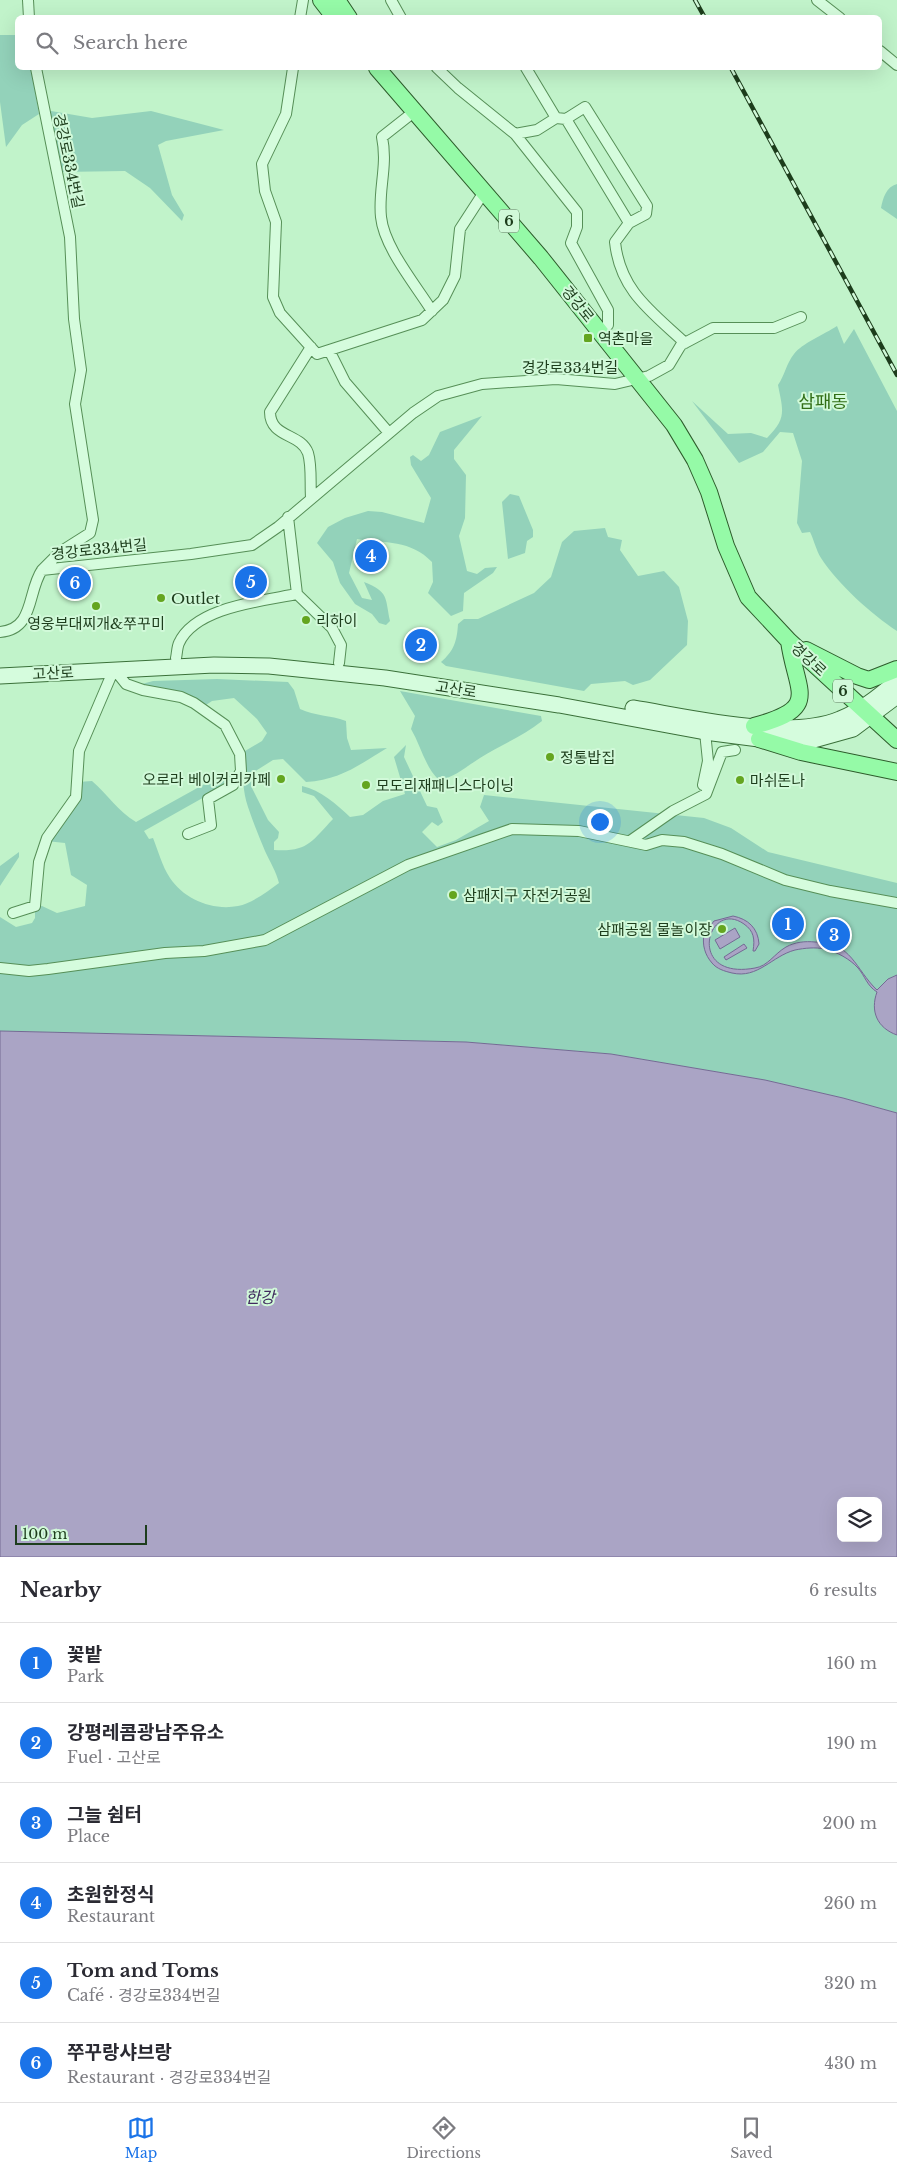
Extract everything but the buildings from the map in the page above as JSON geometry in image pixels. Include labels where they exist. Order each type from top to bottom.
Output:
[{"type":"main road","points":[[322,0],[334,15]]},
{"type":"main road","points":[[337,0],[347,15]]},
{"type":"main road","name":"경강로","points":[[379,70],[696,441],[712,472],[734,541],[757,591],[766,617],[789,641],[897,740]]},
{"type":"main road","name":"경강로","points":[[391,70],[608,325],[643,377]]},
{"type":"main road","points":[[789,641],[857,676],[869,680],[897,669]]},
{"type":"main road","points":[[757,733],[792,712],[800,702],[801,686],[792,667],[789,641]]},
{"type":"main road","points":[[757,733],[801,752],[897,772]]},
{"type":"street","points":[[28,0],[29,15]]},
{"type":"street","points":[[300,15],[303,0]]},
{"type":"street","points":[[392,0],[400,15]]},
{"type":"street","points":[[817,0],[836,15]]},
{"type":"street","points":[[882,53],[897,65]]},
{"type":"street","name":"경강로334번길","points":[[36,70],[70,237],[74,319],[81,370],[75,404],[94,520],[90,533],[60,552],[42,570]]},
{"type":"street","points":[[293,70],[286,114],[262,164],[265,191],[276,222],[273,298],[280,314],[317,354],[422,320],[432,311],[443,300],[455,276],[460,229],[484,192]]},
{"type":"street","points":[[439,70],[458,88],[516,134],[577,212],[577,227],[570,243],[608,310],[608,325]]},
{"type":"street","points":[[527,70],[629,223]]},
{"type":"street","points":[[516,134],[537,130],[584,107],[647,206],[646,214],[629,223],[615,242],[616,255],[627,284],[636,298],[685,343],[713,328],[774,328],[801,318]]},
{"type":"street","points":[[414,111],[382,137],[386,156],[381,216],[384,235],[432,311]]},
{"type":"street","name":"경강로334번길","points":[[42,570],[191,554],[252,545],[389,433],[438,396],[482,384],[556,379],[615,384],[643,377],[669,365],[681,345],[685,343]]},
{"type":"street","points":[[311,347],[270,412],[270,420],[276,429],[300,443],[308,453],[311,497]]},
{"type":"street","points":[[329,350],[345,382],[389,433]]},
{"type":"street","points":[[288,517],[297,594],[332,628],[341,645],[339,663]]},
{"type":"street","points":[[0,632],[7,631],[22,623],[30,604],[36,579],[42,570]]},
{"type":"street","points":[[176,658],[179,643],[200,619],[236,606],[297,594]]},
{"type":"street","name":"고산로","points":[[0,668],[221,657],[339,663],[424,674],[757,733]]},
{"type":"street","name":"고산로","points":[[0,676],[214,664],[260,666],[385,678],[559,704],[705,732],[757,733],[820,725],[866,712],[897,696]]},
{"type":"street","points":[[13,913],[35,906],[39,862],[47,838],[76,797],[79,751],[114,669],[126,684],[143,690],[181,697],[194,703],[225,725],[240,754],[241,772],[233,785],[208,799],[211,825],[188,834]]},
{"type":"street","name":"고산로","points":[[866,712],[897,681]]},
{"type":"street","points":[[673,811],[680,802],[700,792],[705,782],[708,746],[705,732]]},
{"type":"street","points":[[630,841],[673,811],[706,794],[722,752],[735,750]]},
{"type":"street","points":[[0,968],[29,971],[48,969],[165,953],[204,951],[265,940],[408,864],[512,829],[579,831],[646,845],[662,840],[684,842],[722,854],[785,880],[897,903]]},
{"type":"green space","points":[[0,35],[15,35],[15,70],[31,70],[39,114],[22,125],[6,147],[0,102]]},
{"type":"green space","points":[[51,111],[92,118],[151,111],[224,130],[166,141],[158,145],[172,195],[184,215],[182,221],[150,188],[125,171],[61,172],[49,123]]},
{"type":"green space","points":[[897,184],[897,219],[881,208],[888,190]]},
{"type":"green space","points":[[837,326],[844,344],[854,329],[897,411],[897,631],[866,607],[846,588],[821,558],[810,532],[802,533],[797,523],[802,461],[793,433],[780,432],[763,452],[739,463],[692,401],[728,434],[751,433],[767,438],[781,419],[782,408],[778,385],[791,358],[797,350]]},
{"type":"green space","points":[[482,416],[454,450],[454,459],[466,475],[465,518],[459,536],[467,571],[477,574],[485,568],[497,567],[493,573],[464,593],[463,611],[451,616],[428,593],[433,582],[432,562],[424,555],[406,546],[357,539],[349,573],[362,598],[372,600],[364,582],[382,592],[390,621],[386,625],[379,623],[372,614],[355,604],[340,583],[333,562],[317,543],[328,527],[345,518],[368,511],[382,512],[424,523],[431,498],[411,465],[410,457],[413,455],[421,461],[429,455],[440,432]]},
{"type":"green space","points":[[510,494],[519,496],[533,530],[533,537],[527,541],[525,553],[508,559],[502,502]]},
{"type":"green space","points":[[605,528],[608,537],[622,540],[620,550],[638,576],[664,571],[679,587],[688,621],[687,645],[650,680],[633,685],[625,681],[591,684],[584,691],[446,666],[441,662],[452,650],[456,641],[458,624],[464,619],[478,619],[534,593],[551,577],[562,542],[574,531]]},
{"type":"green space","points":[[217,679],[288,682],[294,690],[300,709],[346,721],[347,738],[351,750],[387,748],[349,771],[318,781],[306,782],[283,759],[273,760],[254,772],[251,786],[268,820],[279,832],[278,838],[274,842],[274,850],[294,849],[308,844],[333,819],[314,796],[302,792],[302,786],[322,794],[350,817],[363,815],[383,801],[405,794],[394,757],[406,745],[404,757],[427,806],[437,808],[443,822],[438,826],[432,822],[422,832],[437,847],[456,840],[489,821],[480,807],[484,795],[704,818],[731,828],[768,852],[897,883],[897,1113],[765,1080],[611,1054],[466,1042],[0,1031],[0,917],[16,927],[32,923],[35,918],[35,908],[42,906],[57,913],[85,906],[87,885],[71,875],[65,843],[46,841],[62,822],[78,782],[92,781],[124,813],[136,822],[228,771],[232,776],[215,791],[144,831],[149,839],[153,838],[170,878],[183,892],[200,902],[218,907],[243,905],[279,883],[248,807],[244,792],[240,749],[245,751],[262,741],[267,733],[257,719],[234,698],[212,701],[203,707],[143,688],[142,684],[153,681]]},
{"type":"green space","points":[[400,691],[541,716],[542,721],[455,774],[439,780],[427,763],[414,736],[411,729],[415,716]]},
{"type":"green space","points":[[19,852],[19,857],[0,886],[0,866]]},
{"type":"water","points":[[733,916],[743,919],[751,925],[757,933],[759,944],[755,951],[753,951],[753,936],[750,929],[744,924],[731,919],[720,922],[713,930],[709,941],[711,953],[719,963],[733,969],[760,967],[789,945],[811,942],[827,943],[845,952],[877,990],[888,979],[897,975],[897,1035],[884,1028],[877,1018],[874,1006],[877,992],[855,965],[834,952],[818,948],[795,950],[750,973],[732,973],[716,967],[706,953],[703,942],[704,934],[714,921]]},
{"type":"water","points":[[735,928],[740,937],[720,949],[715,940]]},
{"type":"water","points":[[744,944],[747,948],[726,960],[724,957]]},
{"type":"water","name":"한강","points":[[0,1031],[466,1042],[611,1054],[765,1080],[897,1113],[897,1557],[0,1557]]},
{"type":"railway","points":[[695,0],[703,15]]},
{"type":"railway","points":[[732,70],[897,375]]},
{"type":"place","name":"역촌마을","points":[[588,338]]},
{"type":"place","name":"초원한정식","points":[[371,556]]},
{"type":"place","name":"Tom and Toms","points":[[251,582]]},
{"type":"place","name":"쭈꾸랑샤브랑","points":[[75,583]]},
{"type":"place","name":"Outlet","points":[[161,598]]},
{"type":"place","name":"영웅부대찌개&쭈꾸미","points":[[96,606]]},
{"type":"place","name":"리하이","points":[[306,620]]},
{"type":"place","name":"강평레콤광남주유소","points":[[421,645]]},
{"type":"place","name":"정통밥집","points":[[550,757]]},
{"type":"place","name":"오로라 베이커리카페","points":[[281,779]]},
{"type":"place","name":"마쉬돈나","points":[[740,780]]},
{"type":"place","name":"모도리재패니스다이닝","points":[[366,785]]},
{"type":"place","name":"삼패지구 자전거공원","points":[[453,895]]},
{"type":"place","name":"꽃밭","points":[[788,924]]},
{"type":"place","name":"삼패공원 물놀이장","points":[[722,929]]},
{"type":"place","name":"그늘 쉼터","points":[[834,935]]},
{"type":"district","name":"삼패동","points":[[823,402]]}]
